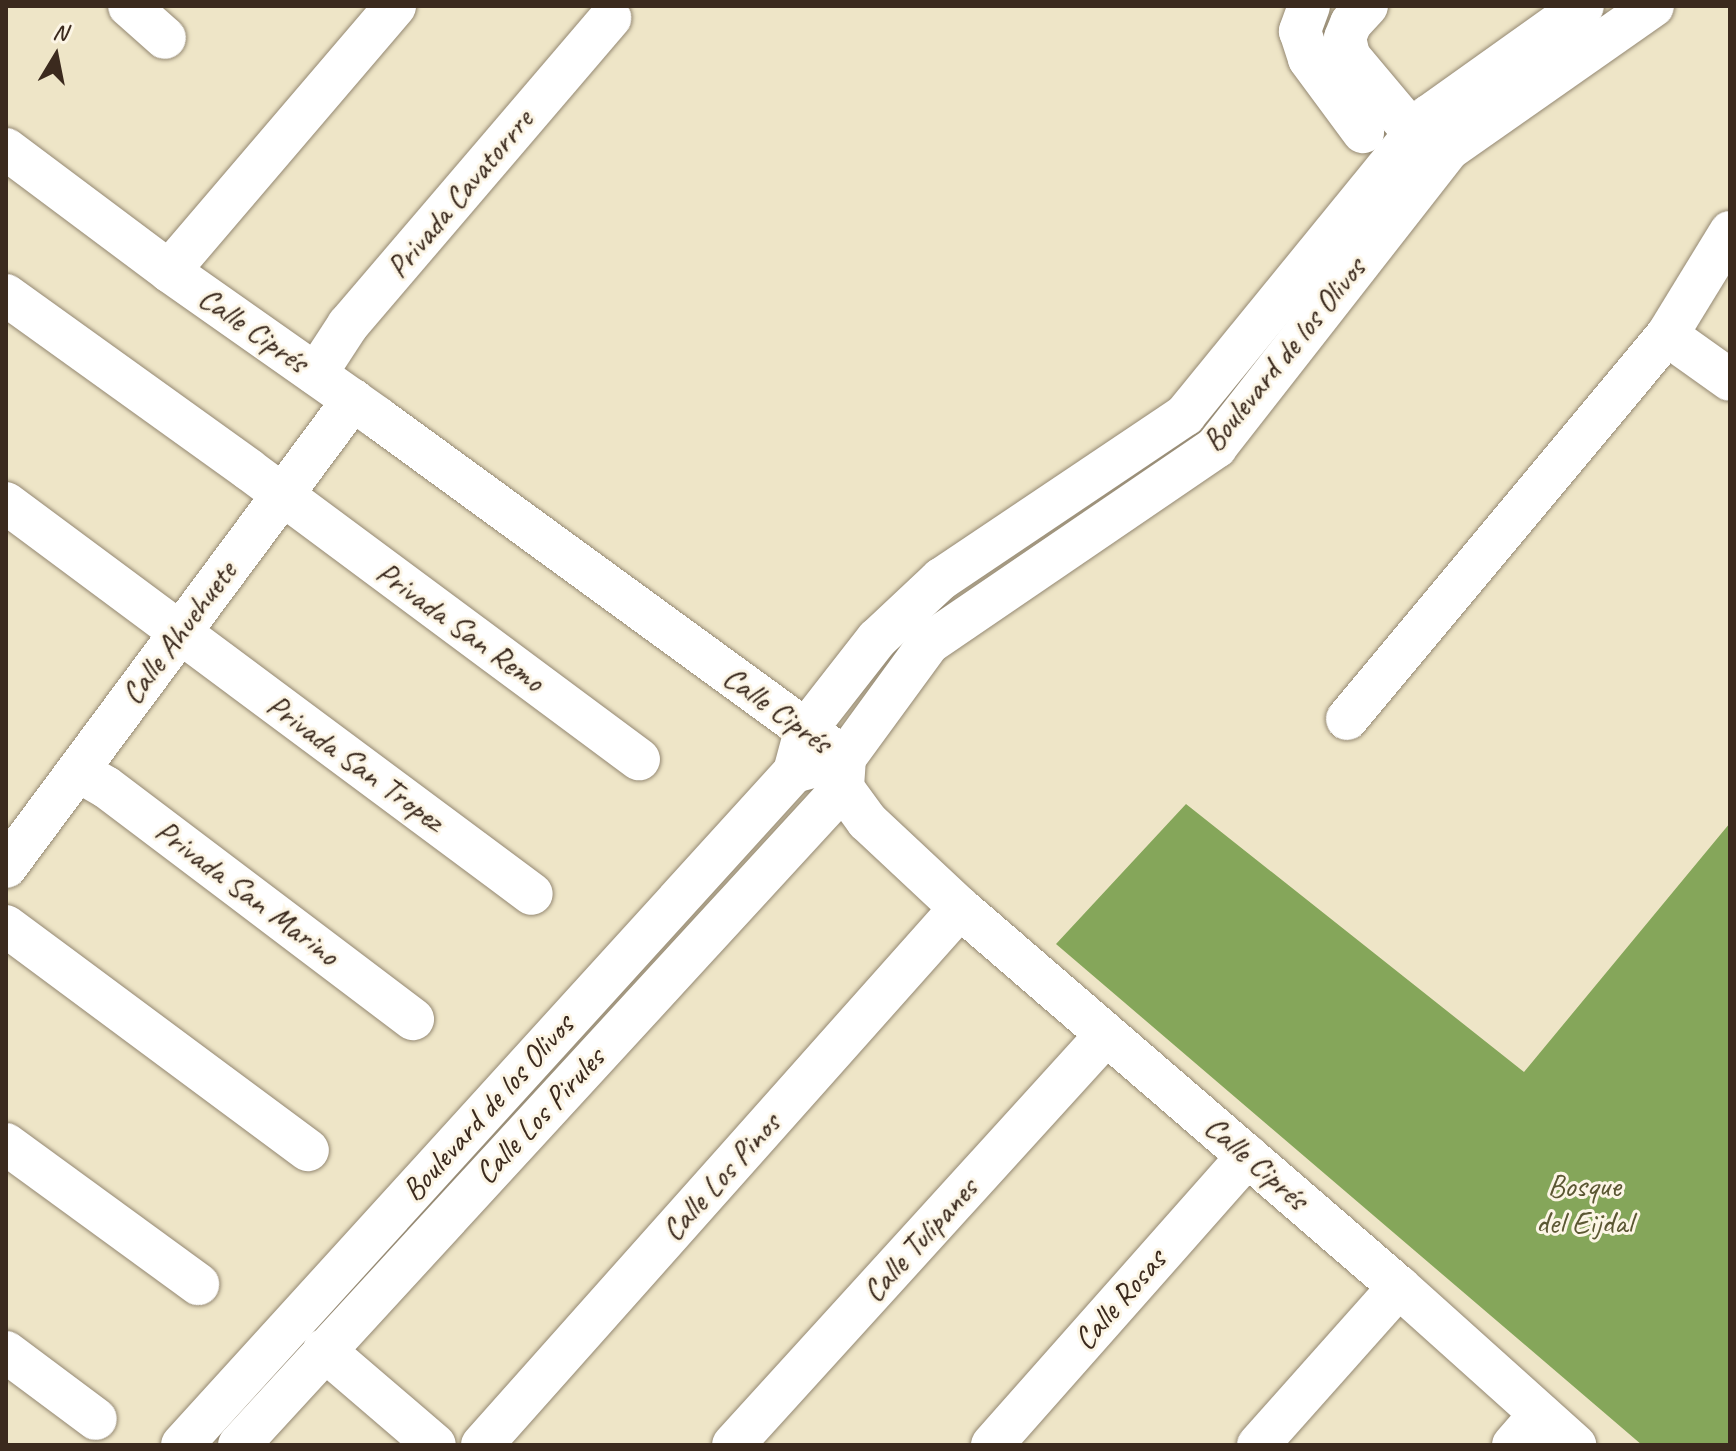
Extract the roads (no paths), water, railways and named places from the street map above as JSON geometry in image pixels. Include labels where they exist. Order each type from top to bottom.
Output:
[{"type":"street","points":[[129,6],[165,38]]},
{"type":"street","points":[[169,271],[395,6]]},
{"type":"street","points":[[1309,6],[1300,31],[1309,59],[1363,132]]},
{"type":"street","points":[[1367,6],[1351,23],[1345,38],[1349,56],[1427,148]]},
{"type":"street","name":"Boulevard de los Olivos","points":[[844,773],[929,643],[1216,447],[1427,148],[1429,116],[1534,20],[1583,6]]},
{"type":"street","name":"Boulevard de los Olivos","points":[[1427,148],[1449,149],[1653,6]]},
{"type":"street","name":"Privada Cavatorrre","points":[[316,374],[348,325],[610,18]]},
{"type":"street","name":"Boulevard de los Olivos","points":[[182,1445],[794,772],[805,731],[877,639],[941,579],[1185,415],[1427,148]]},
{"type":"street","name":"Calle Ciprés","points":[[6,149],[169,271],[353,400],[805,731],[844,773],[867,821],[960,908],[1399,1287],[1575,1445]]},
{"type":"street","points":[[1347,719],[1667,335],[1730,232]]},
{"type":"street","name":"Privada San Remo","points":[[6,295],[639,759]]},
{"type":"street","points":[[1667,335],[1730,380]]},
{"type":"street","name":"Calle Ahuehuete","points":[[6,867],[178,631],[353,400]]},
{"type":"street","name":"Privada San Tropez","points":[[6,503],[532,894]]},
{"type":"street","name":"Privada San Marino","points":[[78,771],[106,787],[413,1019]]},
{"type":"street","points":[[794,772],[844,773]]},
{"type":"street","name":"Calle Los Pirules","points":[[239,1445],[844,773]]},
{"type":"street","name":"Calle Los Pinos","points":[[482,1445],[960,908]]},
{"type":"street","points":[[6,926],[308,1150]]},
{"type":"street","name":"Calle Tulipanes","points":[[733,1445],[1106,1035]]},
{"type":"street","points":[[6,1144],[198,1284]]},
{"type":"street","name":"Calle Rosas","points":[[992,1445],[1248,1156]]},
{"type":"street","points":[[1258,1445],[1399,1287]]},
{"type":"street","points":[[324,1350],[435,1445]]},
{"type":"street","points":[[6,1352],[96,1419]]},
{"type":"street","points":[[1513,1445],[1540,1414]]},
{"type":"park label","name":"Bosque del Eijdal","points":[[1584,1206]]}]
